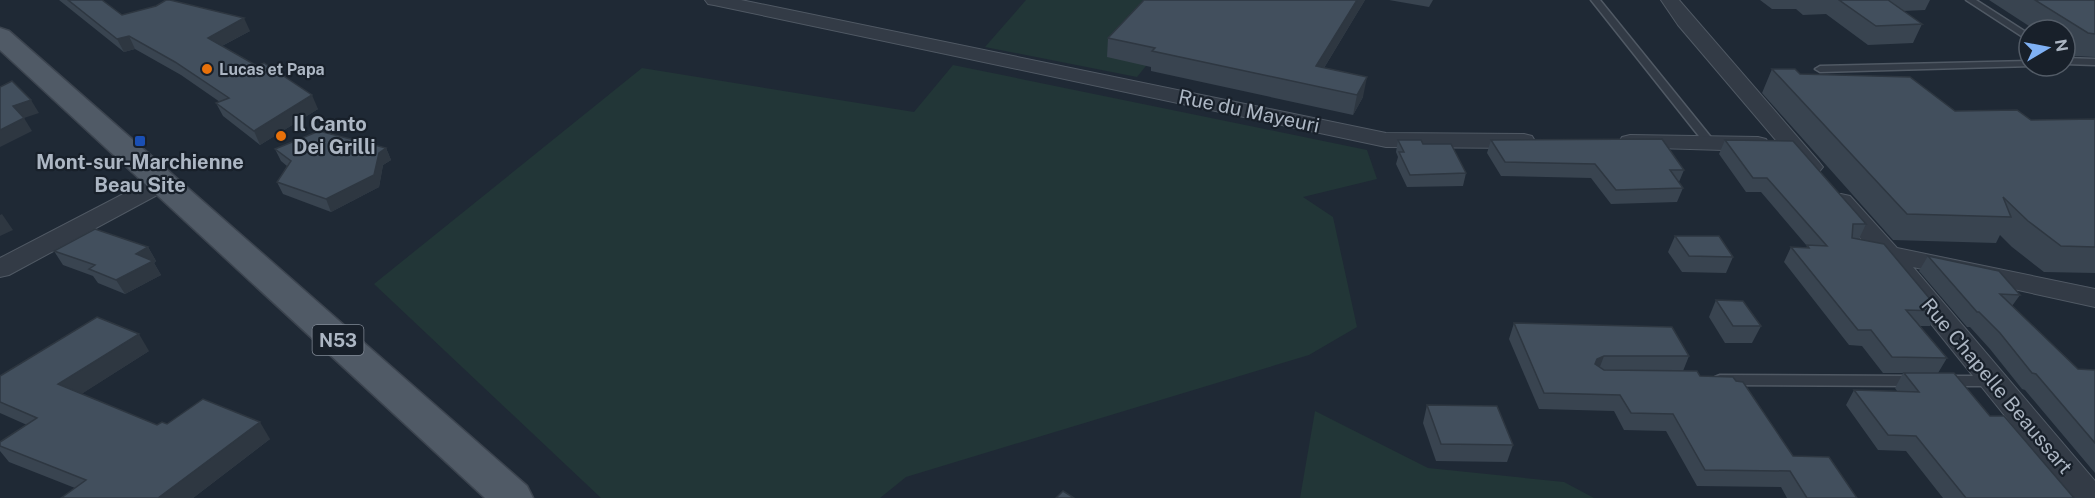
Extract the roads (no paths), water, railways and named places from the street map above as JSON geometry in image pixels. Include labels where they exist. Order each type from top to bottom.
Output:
[{"type":"main road","name":"N53","points":[[0,36],[512,498]]},
{"type":"street","name":"Rue du Mayeuri","points":[[714,0],[1386,140],[1548,141]]},
{"type":"street","name":"Rue Chapelle Beaussart","points":[[1670,0],[1685,21],[1888,254],[2090,498]]},
{"type":"street","points":[[1606,142],[1792,145]]},
{"type":"street","points":[[0,269],[164,182]]},
{"type":"street","points":[[1888,254],[2095,298]]},
{"type":"lane","points":[[1595,0],[1710,143]]},
{"type":"lane","points":[[1970,0],[2017,30]]},
{"type":"lane","points":[[2077,62],[2095,62]]},
{"type":"lane","points":[[1820,69],[2017,64]]},
{"type":"lane","points":[[1706,380],[1994,381]]},
{"type":"place","name":"Lucas et Papa","points":[[207,69]]},
{"type":"place","name":"Il Canto Dei Grilli","points":[[281,136]]},
{"type":"place","name":"Mont-sur-Marchienne Beau Site","points":[[140,141]]}]
